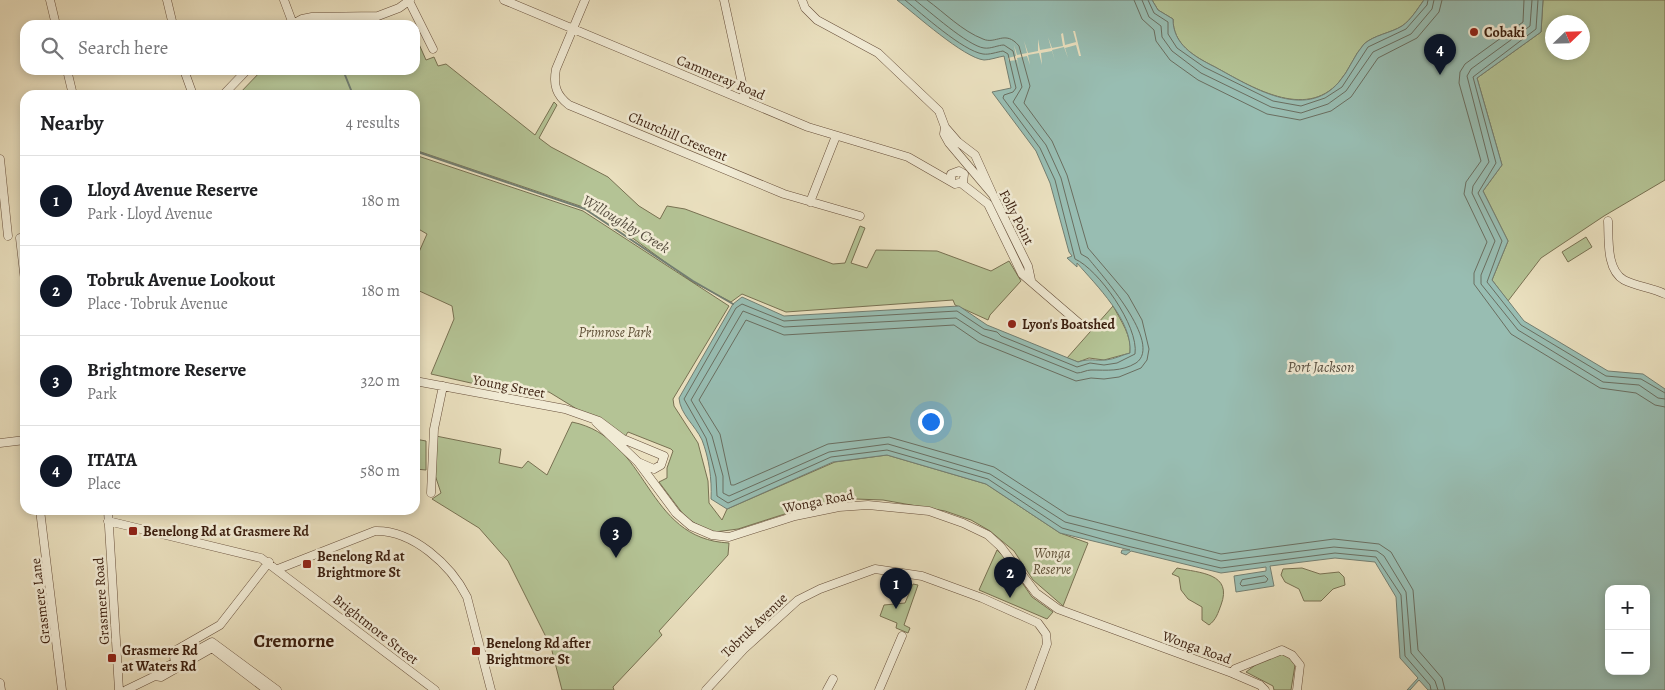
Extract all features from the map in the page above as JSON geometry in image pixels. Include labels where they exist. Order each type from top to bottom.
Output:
[{"type":"street","points":[[50,0],[55,20]]},
{"type":"street","points":[[167,0],[172,20]]},
{"type":"street","points":[[284,0],[291,20]]},
{"type":"street","name":"Cammeray Road","points":[[504,0],[808,127],[908,157],[931,169],[962,176]]},
{"type":"street","points":[[572,28],[585,0]]},
{"type":"street","points":[[724,0],[746,101]]},
{"type":"street","points":[[802,0],[805,8],[817,20],[878,54],[939,111],[946,128],[958,142],[975,156],[993,195]]},
{"type":"street","points":[[300,20],[319,16],[371,16],[385,14],[410,1],[419,20]]},
{"type":"street","points":[[420,22],[433,49]]},
{"type":"street","name":"Churchill Crescent","points":[[572,28],[556,69],[554,80],[561,98],[569,105],[784,194],[860,216]]},
{"type":"street","points":[[68,75],[72,90]]},
{"type":"street","points":[[186,75],[191,90]]},
{"type":"street","points":[[228,90],[242,75]]},
{"type":"street","points":[[946,128],[944,134],[965,164],[962,176]]},
{"type":"street","points":[[810,202],[836,136]]},
{"type":"street","points":[[959,155],[962,176]]},
{"type":"street","points":[[0,159],[4,236],[20,238]]},
{"type":"street","name":"Folly Point","points":[[962,176],[993,195],[1028,266],[1031,280]]},
{"type":"street","name":"Folly Point","points":[[962,176],[988,204],[1022,274],[1080,324]]},
{"type":"street","points":[[1608,221],[1615,273],[1625,280],[1665,294]]},
{"type":"street","name":"Young Street","points":[[420,382],[565,409],[596,422],[599,421],[623,439],[664,456],[661,465],[654,469],[638,462],[596,422]]},
{"type":"street","points":[[431,493],[434,429],[443,386]]},
{"type":"street","points":[[0,443],[20,441]]},
{"type":"street","name":"Wonga Road","points":[[638,462],[676,513],[691,526],[712,535],[729,537],[795,516],[839,507],[868,505],[929,512],[963,523],[988,535],[1001,547],[1036,593],[1058,609],[1232,673],[1265,690]]},
{"type":"street","name":"Grasmere Lane","points":[[41,515],[62,690]]},
{"type":"street","name":"Grasmere Road","points":[[108,515],[119,690]]},
{"type":"street","name":"Brightmore Street","points":[[108,521],[256,556],[269,562],[435,690]]},
{"type":"street","points":[[278,569],[375,531],[391,532],[413,539],[462,587],[467,597],[491,690]]},
{"type":"street","points":[[175,662],[173,652],[220,625],[269,562]]},
{"type":"street","name":"Tobruk Avenue","points":[[706,690],[744,648],[798,600],[820,589],[875,569],[922,576],[982,598],[1038,623],[1046,634],[1047,644],[1030,690]]},
{"type":"street","points":[[880,690],[902,636]]},
{"type":"street","points":[[126,690],[155,676],[159,671],[212,642],[277,690]]},
{"type":"street","points":[[155,676],[161,677],[212,648],[267,690]]},
{"type":"street","points":[[1232,673],[1236,669],[1282,650],[1292,655],[1300,665],[1296,690]]},
{"type":"street","points":[[827,690],[833,679]]},
{"type":"street","points":[[0,683],[1,690]]},
{"type":"green space","points":[[1152,0],[1424,0],[1402,26],[1373,38],[1364,44],[1343,78],[1325,93],[1310,99],[1294,99],[1277,96],[1244,83],[1192,54],[1176,36],[1173,19],[1158,10]]},
{"type":"green space","points":[[1543,0],[1665,0],[1665,180],[1604,216],[1541,258],[1508,301],[1492,280],[1508,241],[1483,191],[1502,165],[1477,78],[1541,32]]},
{"type":"green space","points":[[420,46],[426,60],[434,57],[438,66],[446,64],[535,135],[554,102],[557,105],[539,138],[551,147],[608,177],[639,206],[660,219],[667,206],[685,209],[833,264],[845,263],[860,226],[865,228],[851,263],[867,268],[876,250],[937,251],[991,271],[1009,261],[1021,281],[990,315],[988,320],[955,305],[953,300],[786,312],[742,294],[731,302],[691,281],[604,217],[586,208],[420,152],[420,90],[243,90],[257,75],[420,75]]},
{"type":"green space","name":"Primrose Park","points":[[420,157],[583,211],[729,306],[673,399],[674,406],[698,443],[708,481],[709,503],[722,520],[727,509],[835,462],[887,455],[986,484],[1060,533],[1088,543],[1063,606],[1033,580],[1014,551],[990,531],[971,520],[945,511],[883,500],[855,499],[794,511],[738,529],[715,532],[705,529],[686,518],[659,482],[667,478],[667,468],[673,451],[671,449],[628,432],[624,438],[549,392],[541,391],[533,397],[431,374],[454,319],[452,306],[420,291],[420,250],[427,234],[420,230]]},
{"type":"green space","points":[[1586,237],[1592,247],[1568,262],[1562,252]]},
{"type":"green space","points":[[1113,306],[1128,335],[1130,353],[1104,360],[1089,358],[1078,362],[1067,358]]},
{"type":"green space","points":[[572,422],[598,432],[617,447],[634,466],[663,507],[680,525],[701,537],[729,543],[728,555],[659,631],[662,635],[613,687],[614,690],[562,690],[551,647],[508,561],[479,528],[432,499],[441,493],[435,475],[436,436],[501,449],[499,463],[522,468],[528,461],[547,475]]},
{"type":"green space","points":[[420,440],[426,441],[426,470],[420,469]]},
{"type":"green space","points":[[997,550],[1005,558],[1032,597],[1053,612],[1047,619],[979,590]]},
{"type":"green space","points":[[1177,568],[1212,576],[1222,586],[1223,594],[1218,614],[1209,625],[1202,620],[1202,607],[1188,599],[1181,590],[1179,577],[1172,574]]},
{"type":"green space","points":[[1302,568],[1320,574],[1339,572],[1344,577],[1345,585],[1333,589],[1321,601],[1304,601],[1299,589],[1285,582],[1281,575],[1283,569]]},
{"type":"green space","points":[[913,584],[918,585],[904,625],[910,628],[908,633],[896,628],[897,623],[880,616],[884,605],[905,603]]},
{"type":"green space","points":[[1280,653],[1289,657],[1295,665],[1291,690],[1274,690],[1273,686],[1246,672],[1262,660]]},
{"type":"water","name":"Port Jackson","points":[[897,0],[1152,0],[1158,10],[1173,19],[1176,36],[1192,54],[1261,91],[1277,97],[1294,100],[1310,99],[1325,94],[1343,78],[1364,44],[1373,38],[1402,26],[1424,0],[1543,0],[1541,32],[1477,78],[1502,165],[1483,191],[1508,241],[1492,280],[1524,321],[1608,371],[1643,374],[1665,389],[1665,690],[1428,690],[1419,680],[1410,690],[1407,690],[1418,678],[1400,658],[1396,597],[1375,562],[1335,558],[1270,566],[1274,586],[1236,592],[1234,576],[1266,571],[1266,567],[1221,573],[1131,551],[1126,555],[1121,553],[1122,550],[1130,550],[1060,533],[986,484],[887,455],[833,462],[727,509],[711,499],[710,469],[702,440],[682,409],[679,398],[733,304],[742,297],[784,316],[959,306],[987,325],[1078,362],[1109,359],[1130,353],[1126,329],[1120,316],[1077,263],[1077,267],[1067,258],[1072,256],[1069,252],[1050,183],[1036,151],[992,92],[1011,88],[1004,56],[989,60],[975,57],[952,44]]},
{"type":"pier","points":[[1073,31],[1075,31],[1081,56],[1079,56],[1076,45],[1065,48],[1068,58],[1064,47],[1052,50],[1055,61],[1052,51],[1041,53],[1042,65],[1039,53],[1028,55],[1030,65],[1027,56],[1017,58],[1019,68],[1017,60],[1009,61],[1008,58],[1016,56],[1014,45],[1017,55],[1027,53],[1024,41],[1028,53],[1038,51],[1038,39],[1040,50],[1051,48],[1048,37],[1052,48],[1063,46],[1061,34],[1063,33],[1065,45],[1076,42]]},
{"type":"waterway","name":"Willoughby Creek","points":[[345,75],[351,90]]},
{"type":"waterway","name":"Willoughby Creek","points":[[420,153],[585,209],[693,281],[733,304]]},
{"type":"place","name":"Cobaki","points":[[1474,32]]},
{"type":"place","name":"ITATA","points":[[1440,75]]},
{"type":"place","name":"Lyon's Boatshed","points":[[1012,324]]},
{"type":"place","name":"Benelong Rd at Grasmere Rd","points":[[133,531]]},
{"type":"place","name":"Brightmore Reserve","points":[[616,558]]},
{"type":"place","name":"Benelong Rd at Brightmore St","points":[[307,564]]},
{"type":"place","name":"Tobruk Avenue Lookout","points":[[1010,598]]},
{"type":"place","name":"Lloyd Avenue Reserve","points":[[896,609]]},
{"type":"place","name":"Benelong Rd after Brightmore St","points":[[476,651]]},
{"type":"place","name":"Grasmere Rd at Waters Rd","points":[[112,658]]},
{"type":"district","name":"Cremorne","points":[[294,640]]},
{"type":"park label","name":"Wonga Reserve","points":[[1052,562]]}]
